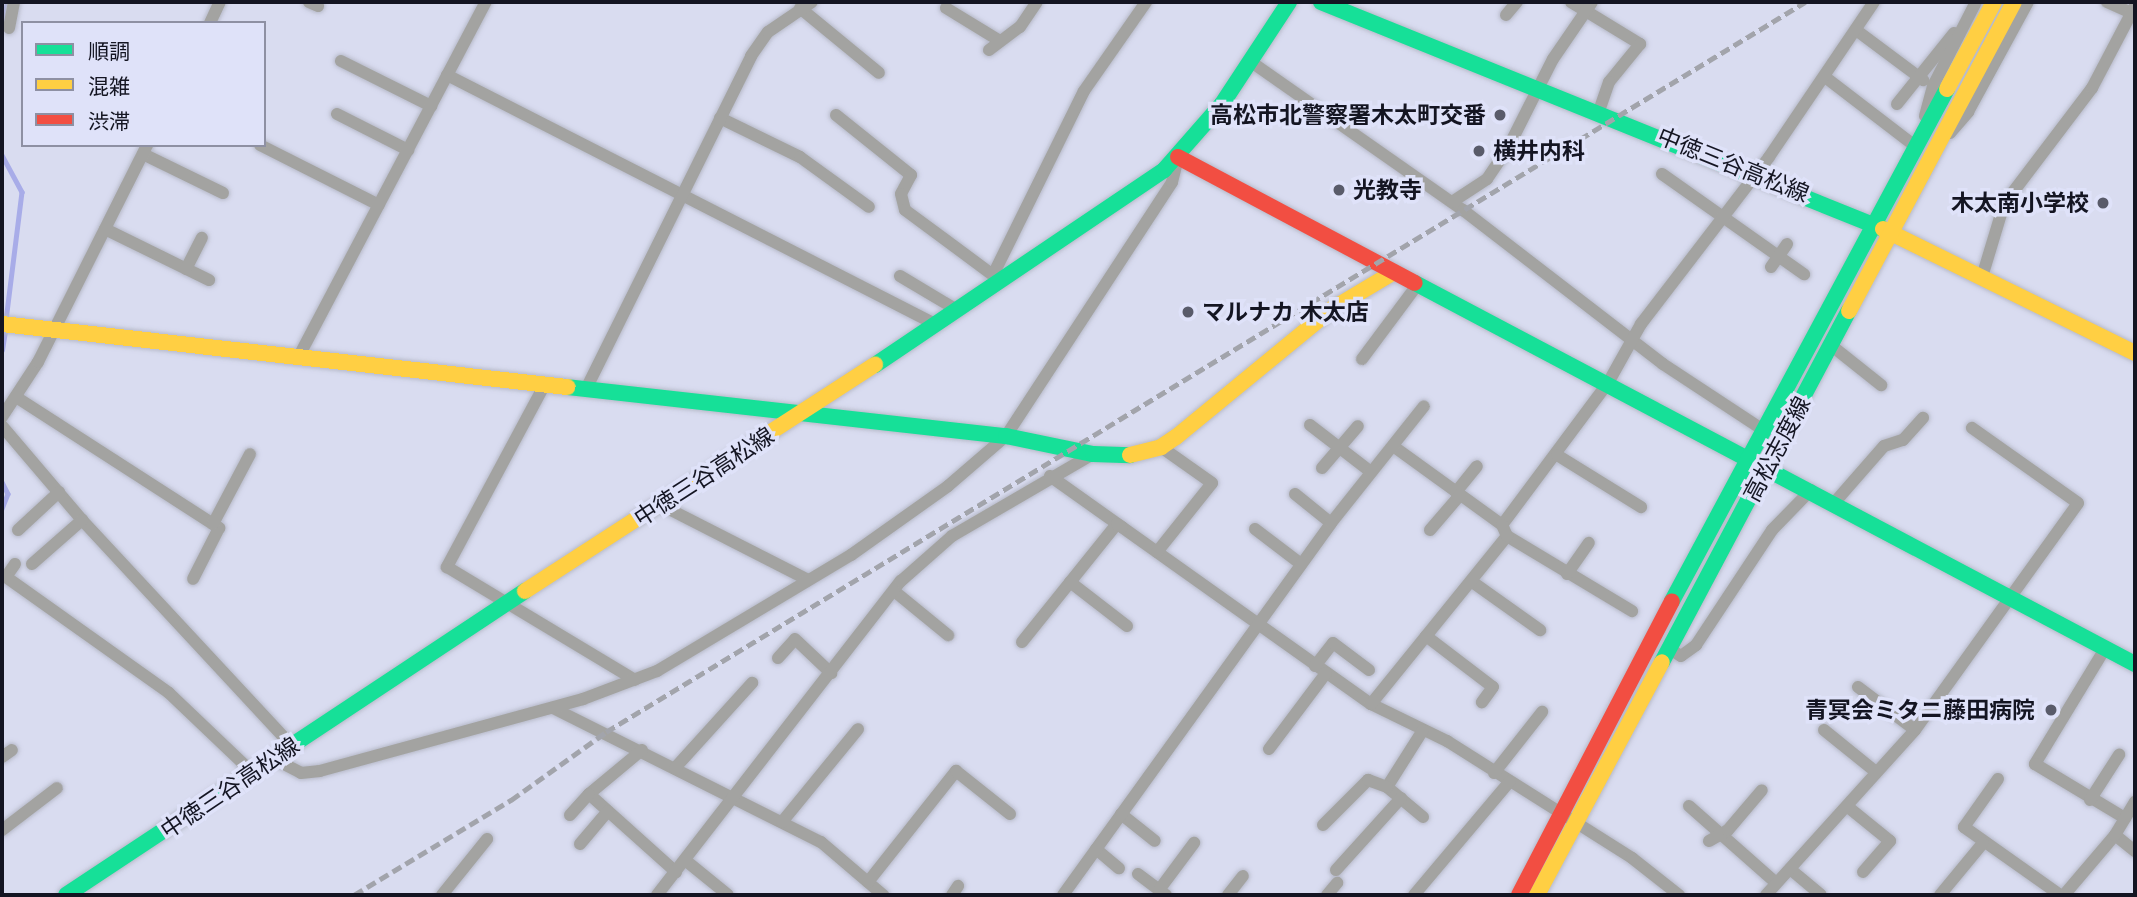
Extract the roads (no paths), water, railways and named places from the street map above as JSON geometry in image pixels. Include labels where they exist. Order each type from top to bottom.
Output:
[{"type":"main road","name":"中徳三谷高松線","points":[[66,895],[506,603],[661,505],[957,310],[997,277],[1178,158],[1250,61],[1289,2]]},
{"type":"main road","name":"中徳三谷高松線","points":[[1321,2],[1599,111],[1873,223],[2135,353]]},
{"type":"main road","name":"高松志度線","points":[[1537,895],[1569,819],[1748,457],[1994,2]]},
{"type":"main road","name":"高松志度線","points":[[1519,895],[1569,819],[1668,649],[2014,2]]},
{"type":"main road","points":[[1178,158],[1835,502],[2135,664]]},
{"type":"main road","points":[[2,324],[1006,436],[1093,454],[1130,455],[1161,447],[1332,309],[1394,272]]},
{"type":"street","points":[[9,28],[14,2]]},
{"type":"street","points":[[210,21],[220,2]]},
{"type":"street","points":[[298,358],[485,2]]},
{"type":"street","points":[[586,388],[758,43],[800,8],[813,2]]},
{"type":"street","points":[[989,50],[1020,27],[1037,2]]},
{"type":"street","points":[[836,115],[911,175],[901,194],[905,210],[997,277],[1084,91],[1146,2]]},
{"type":"street","points":[[1506,15],[1517,2]]},
{"type":"street","points":[[1571,2],[1588,7],[1640,44],[1609,82],[1599,111]]},
{"type":"street","points":[[1371,704],[1471,581],[1608,383],[1631,340],[1756,174],[1874,2]]},
{"type":"street","points":[[1941,142],[1968,112],[2028,2]]},
{"type":"street","points":[[1982,277],[2004,204],[2092,88],[2133,9],[2107,2]]},
{"type":"street","points":[[1452,202],[1487,179],[1588,7]]},
{"type":"street","points":[[800,8],[879,73]]},
{"type":"street","points":[[946,8],[1000,41]]},
{"type":"street","points":[[1825,77],[1915,146],[1933,86],[1973,8]]},
{"type":"street","points":[[1897,104],[1973,8]]},
{"type":"street","points":[[1856,30],[1933,86]]},
{"type":"street","points":[[341,61],[431,106]]},
{"type":"street","points":[[1250,61],[1452,202],[1631,340],[1763,430]]},
{"type":"street","points":[[447,75],[683,193],[935,324]]},
{"type":"street","points":[[337,114],[408,150]]},
{"type":"street","points":[[720,118],[800,157],[869,207]]},
{"type":"street","points":[[264,147],[379,205]]},
{"type":"street","points":[[2,417],[54,330],[145,150],[223,192]]},
{"type":"street","points":[[274,759],[301,773],[320,771],[553,708],[635,680],[808,580],[948,486],[1006,436],[1172,182],[1178,158]]},
{"type":"street","points":[[1662,174],[1725,215],[1804,274]]},
{"type":"street","points":[[105,229],[209,280]]},
{"type":"street","points":[[186,269],[202,238]]},
{"type":"street","points":[[1771,267],[1787,244]]},
{"type":"street","points":[[900,276],[957,310]]},
{"type":"street","points":[[1362,359],[1418,284]]},
{"type":"street","points":[[1832,346],[1881,385]]},
{"type":"street","points":[[545,384],[447,567],[635,680]]},
{"type":"street","points":[[16,397],[219,528],[193,579]]},
{"type":"street","points":[[1063,895],[1331,523],[1424,406]]},
{"type":"street","points":[[1835,502],[1884,446],[1903,440],[1923,418]]},
{"type":"street","points":[[1310,425],[1371,472]]},
{"type":"street","points":[[2,426],[82,520],[292,746]]},
{"type":"street","points":[[1322,468],[1358,426]]},
{"type":"street","points":[[1766,895],[1915,730],[2078,503],[1972,428]]},
{"type":"street","points":[[1393,446],[1504,531],[1567,574],[1632,611]]},
{"type":"street","points":[[1157,552],[1212,484],[1161,447]]},
{"type":"street","points":[[213,524],[250,454]]},
{"type":"street","points":[[657,895],[894,591],[952,536],[1093,454]]},
{"type":"street","points":[[1557,455],[1641,507]]},
{"type":"street","points":[[1430,530],[1477,467]]},
{"type":"street","points":[[1051,476],[1190,577]]},
{"type":"street","points":[[1668,649],[1681,656],[1696,646],[1772,530],[1811,490]]},
{"type":"street","points":[[18,530],[59,492]]},
{"type":"street","points":[[1295,494],[1331,523]]},
{"type":"street","points":[[661,505],[808,580]]},
{"type":"street","points":[[32,564],[82,520]]},
{"type":"street","points":[[1117,524],[1256,626],[1371,704],[1423,730],[1632,858],[1679,895]]},
{"type":"street","points":[[1022,642],[1117,524]]},
{"type":"street","points":[[1255,529],[1301,564]]},
{"type":"street","points":[[1567,574],[1589,543]]},
{"type":"street","points":[[15,564],[6,577],[169,693],[253,773]]},
{"type":"street","points":[[1471,581],[1540,630]]},
{"type":"street","points":[[1070,582],[1127,626]]},
{"type":"street","points":[[894,591],[948,635]]},
{"type":"street","points":[[1426,636],[1493,687],[1482,702]]},
{"type":"street","points":[[778,658],[795,639],[831,673]]},
{"type":"street","points":[[1269,749],[1321,670],[1333,643],[1368,670]]},
{"type":"street","points":[[2106,647],[2035,764],[2090,800],[2125,818]]},
{"type":"street","points":[[675,768],[752,683]]},
{"type":"street","points":[[1858,687],[1915,730]]},
{"type":"street","points":[[553,708],[642,750],[821,842],[883,895]]},
{"type":"street","points":[[1494,773],[1542,712]]},
{"type":"street","points":[[782,822],[858,729]]},
{"type":"street","points":[[1387,787],[1423,730]]},
{"type":"street","points":[[1824,730],[1876,772]]},
{"type":"street","points":[[570,815],[589,794],[642,750]]},
{"type":"street","points":[[2090,800],[2119,755]]},
{"type":"street","points":[[868,882],[956,771],[1010,814]]},
{"type":"street","points":[[1998,779],[1964,827],[1983,843],[2062,895],[2115,835],[2135,802]]},
{"type":"street","points":[[1323,825],[1368,780],[1387,787],[1423,817]]},
{"type":"street","points":[[1414,895],[1509,782]]},
{"type":"street","points":[[2,830],[57,788]]},
{"type":"street","points":[[1715,837],[1728,830],[1762,790]]},
{"type":"street","points":[[589,794],[676,872]]},
{"type":"street","points":[[1327,895],[1337,877],[1401,798]]},
{"type":"street","points":[[1689,806],[1715,837],[1776,883]]},
{"type":"street","points":[[1848,807],[1890,841],[1863,872]]},
{"type":"street","points":[[580,844],[608,811]]},
{"type":"street","points":[[1121,814],[1156,841]]},
{"type":"street","points":[[2115,835],[2135,851]]},
{"type":"street","points":[[442,895],[487,839]]},
{"type":"street","points":[[1138,874],[1162,893],[1194,843]]},
{"type":"street","points":[[1940,895],[1983,843]]},
{"type":"street","points":[[1096,849],[1119,868]]},
{"type":"street","points":[[685,860],[728,895]]},
{"type":"street","points":[[1790,869],[1821,895]]},
{"type":"street","points":[[1228,895],[1243,876]]},
{"type":"waterway","points":[[2,30],[7,2]]},
{"type":"waterway","points":[[2,155],[22,192],[6,321]]},
{"type":"waterway","points":[[2,350],[5,330]]},
{"type":"waterway","points":[[2,482],[8,494],[2,509]]},
{"type":"railway","points":[[354,895],[511,800],[606,732],[1805,2]]},
{"type":"place","name":"高松市北警察署木太町交番","points":[[1500,115]]},
{"type":"place","name":"横井内科","points":[[1479,151]]},
{"type":"place","name":"光教寺","points":[[1339,190]]},
{"type":"place","name":"木太南小学校","points":[[2103,203]]},
{"type":"place","name":"マルナカ 木太店","points":[[1188,312]]},
{"type":"place","name":"青冥会ミタニ藤田病院","points":[[2051,710]]}]
